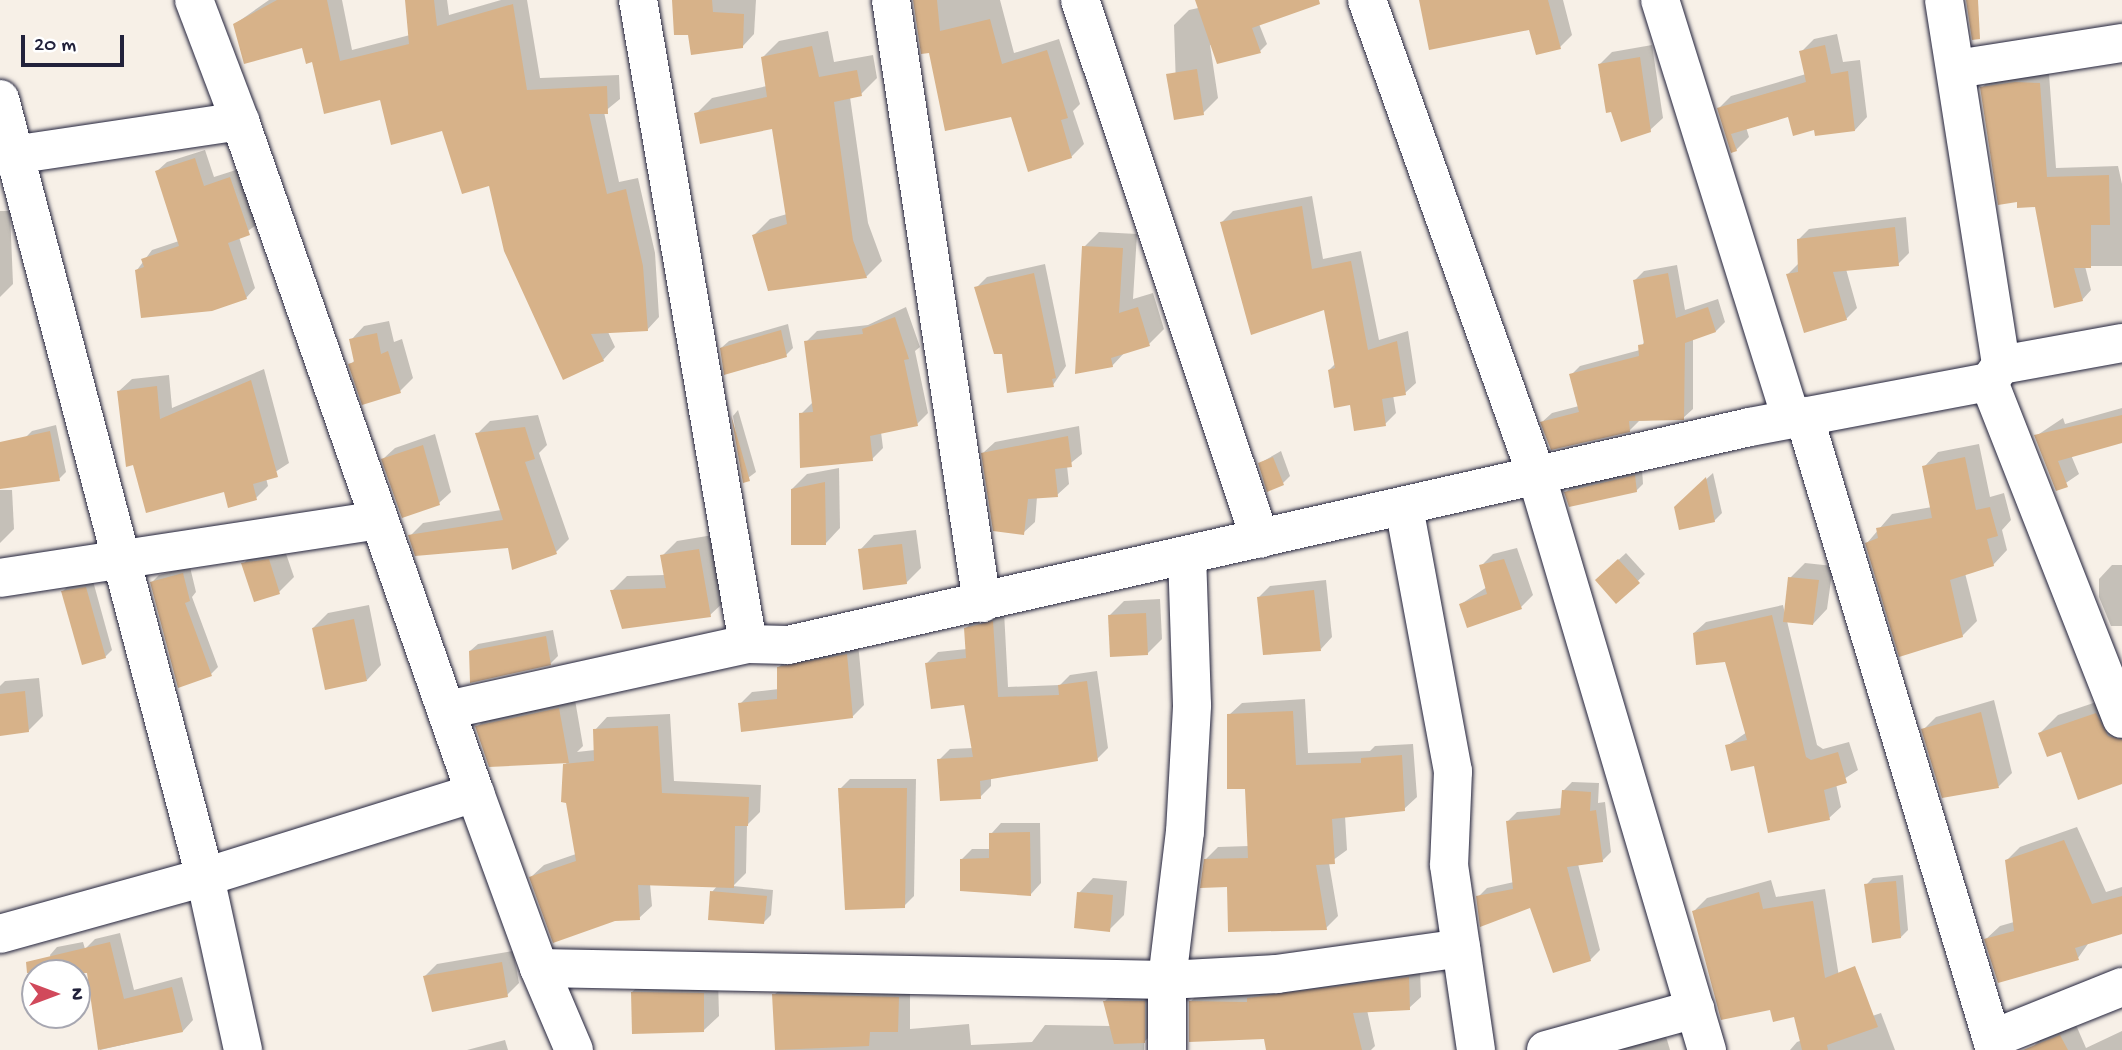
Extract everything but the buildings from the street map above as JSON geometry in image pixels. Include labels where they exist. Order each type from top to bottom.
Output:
[{"type":"street","points":[[194,0],[240,121],[475,793],[539,968],[575,1050]]},
{"type":"street","points":[[638,0],[748,644]]},
{"type":"street","points":[[891,0],[982,603]]},
{"type":"street","points":[[1080,0],[1260,539]]},
{"type":"street","points":[[1367,0],[1536,477],[1707,1050]]},
{"type":"street","points":[[1660,0],[1798,418],[1994,1045],[2122,987]]},
{"type":"street","points":[[1944,0],[1956,69],[1995,373],[2122,719]]},
{"type":"street","points":[[1956,69],[2122,43]]},
{"type":"street","points":[[0,99],[7,156],[122,561],[205,877],[243,1050]]},
{"type":"street","points":[[7,156],[240,121]]},
{"type":"street","points":[[447,710],[748,644],[788,645],[982,603],[2122,343]]},
{"type":"street","points":[[1404,507],[1453,771],[1449,865],[1476,1050]]},
{"type":"street","points":[[0,578],[379,520]]},
{"type":"street","points":[[1167,1050],[1167,980],[1185,832],[1192,705],[1187,558]]},
{"type":"street","points":[[0,934],[205,877],[475,793]]},
{"type":"street","points":[[539,968],[1167,980],[1289,973],[1461,948]]},
{"type":"street","points":[[1546,1050],[1695,1009]]}]
